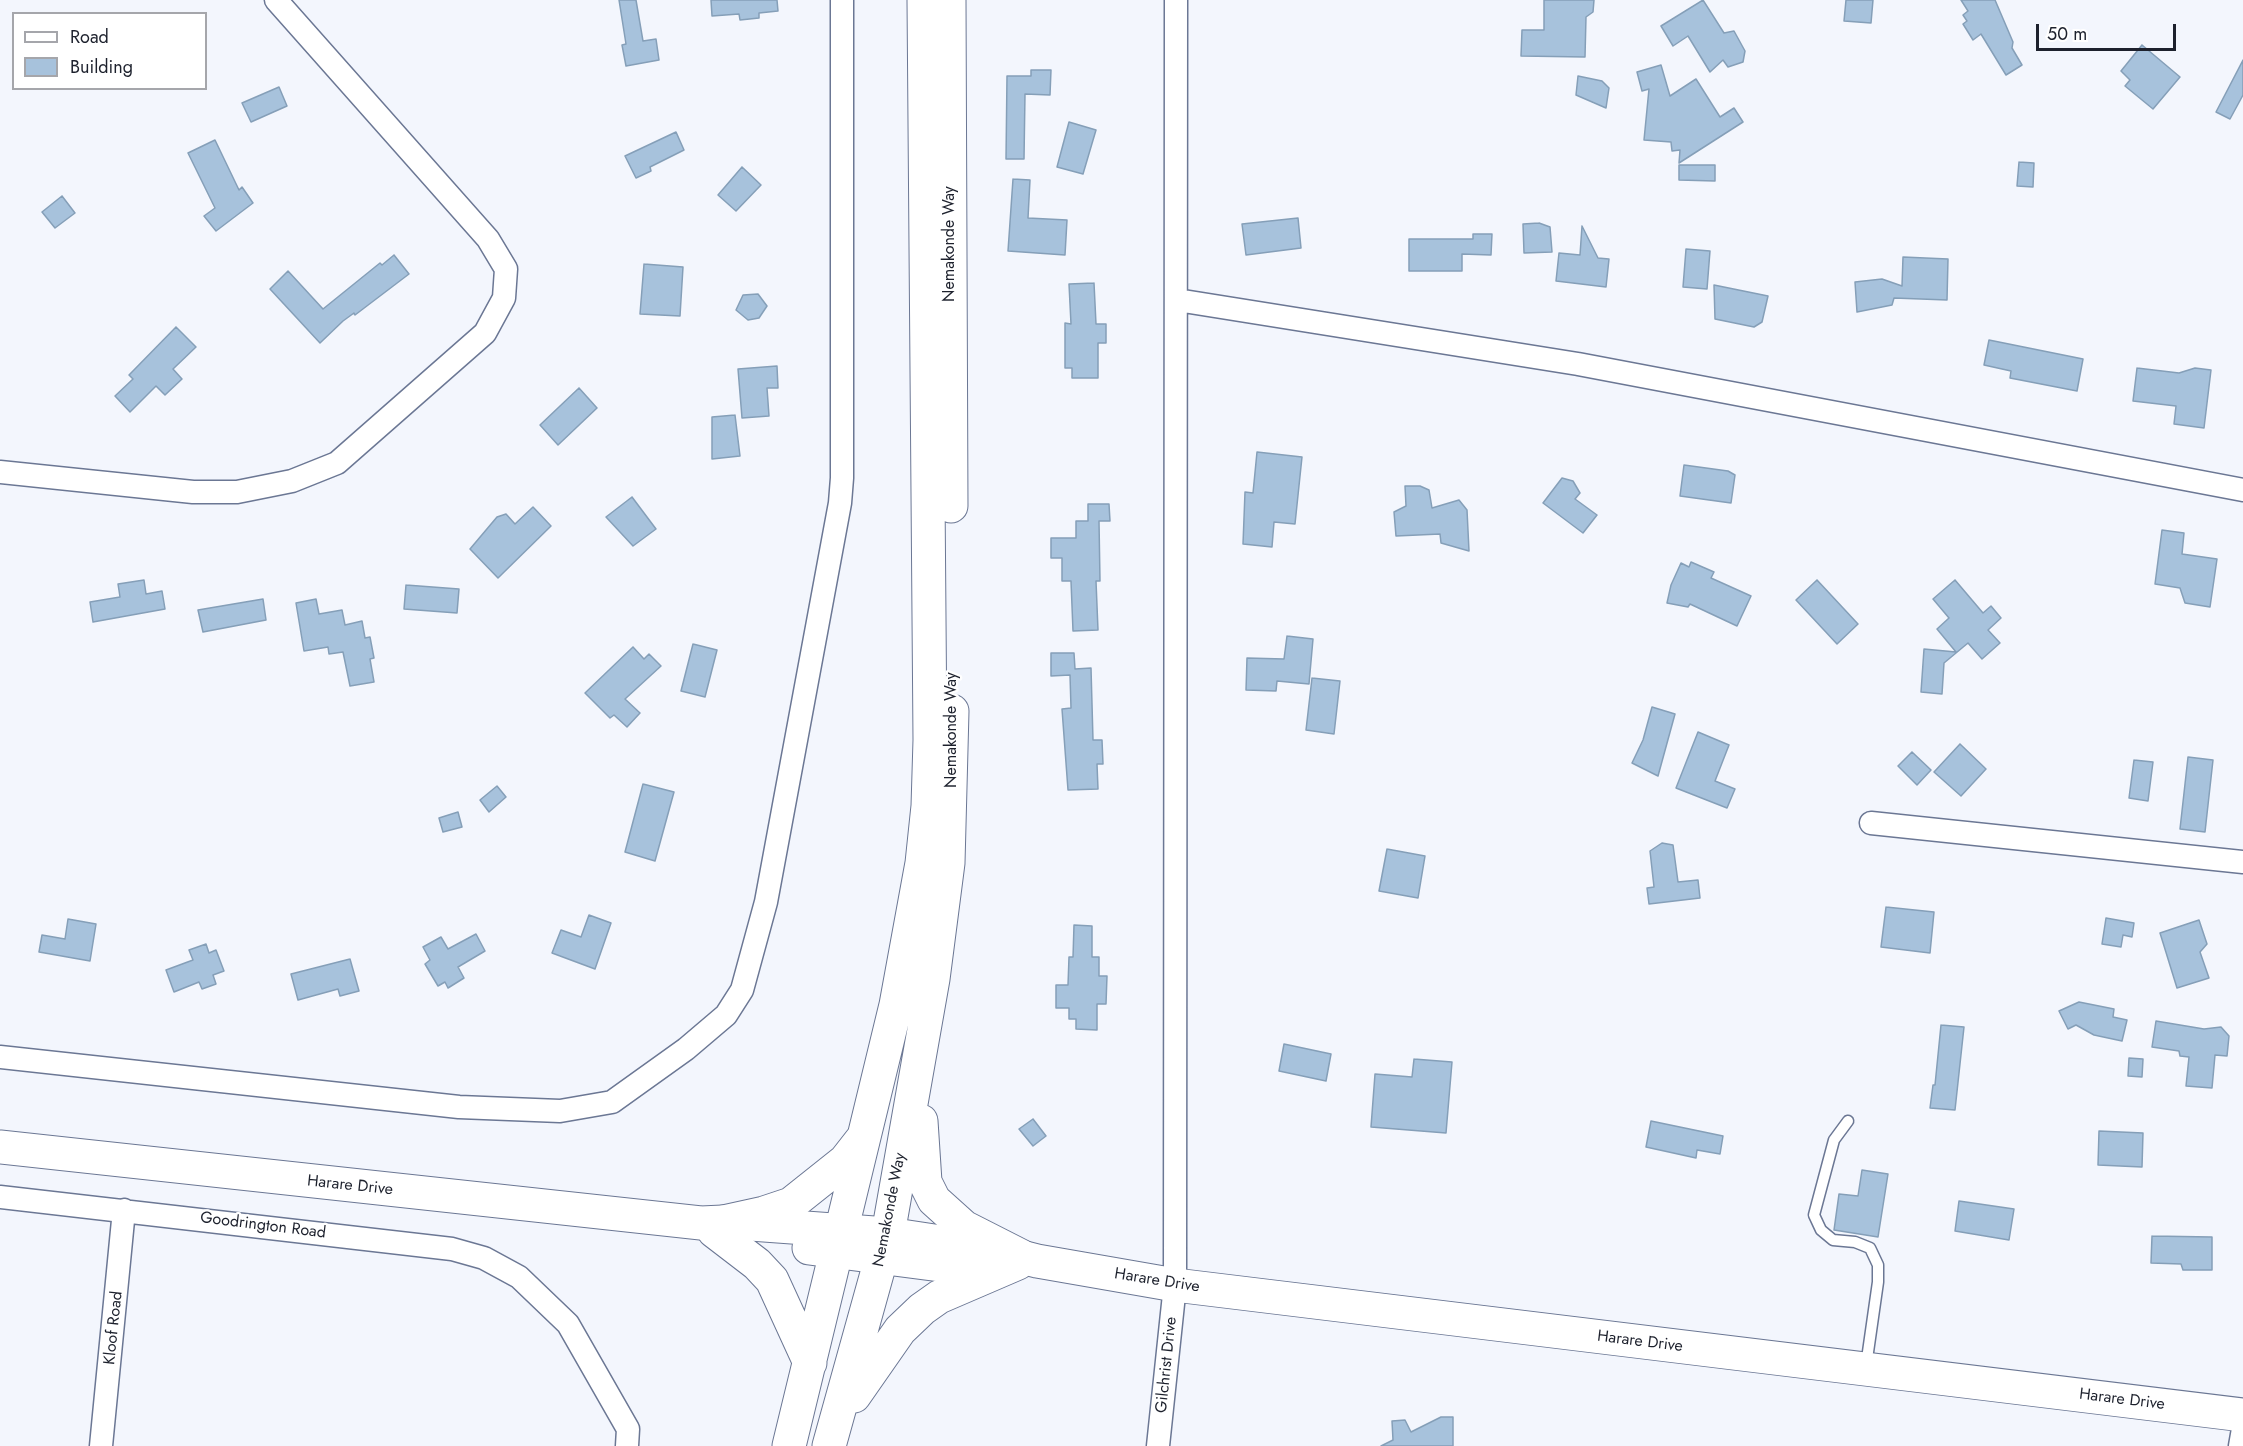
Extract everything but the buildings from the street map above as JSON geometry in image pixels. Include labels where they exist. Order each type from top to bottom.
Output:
[{"type":"main road","name":"Nemakonde Way","points":[[789,1446],[866,1134],[902,974],[922,863],[928,806],[930,740],[924,0]]},
{"type":"main road","name":"Nemakonde Way","points":[[833,1434],[885,1246],[933,979],[948,863],[952,792],[949,0]]},
{"type":"main road","points":[[917,1065],[925,1182],[934,1200],[964,1227],[1025,1260]]},
{"type":"main road","points":[[712,1225],[764,1214],[804,1196],[844,1161],[866,1134]]},
{"type":"main road","name":"Harare Drive","points":[[0,1147],[885,1246],[968,1266],[1025,1260],[1175,1285],[2243,1415]]},
{"type":"main road","points":[[712,1225],[758,1264],[772,1280],[810,1363]]},
{"type":"main road","points":[[833,1434],[900,1330],[922,1309],[939,1297],[1025,1260]]},
{"type":"street","points":[[0,472],[193,492],[237,492],[292,481],[338,463],[484,333],[504,298],[506,269],[488,239],[276,0]]},
{"type":"street","points":[[0,1057],[459,1107],[560,1111],[612,1102],[677,1055],[726,1015],[742,990],[766,902],[840,503],[842,0]]},
{"type":"street","name":"Gilchrist Drive","points":[[1158,1446],[1175,1285],[1176,0]]},
{"type":"street","points":[[1177,300],[1578,364],[2243,490]]},
{"type":"street","points":[[1871,823],[2243,862]]},
{"type":"street","name":"Goodrington Road","points":[[0,1197],[452,1249],[484,1258],[519,1277],[568,1324],[628,1430],[627,1446]]},
{"type":"street","name":"Kloof Road","points":[[101,1446],[124,1210]]},
{"type":"street","points":[[2240,1446],[2243,1429]]},
{"type":"lane","points":[[1848,1121],[1834,1140],[1814,1215],[1821,1230],[1833,1240],[1855,1242],[1870,1248],[1878,1265],[1878,1282],[1865,1369]]}]
